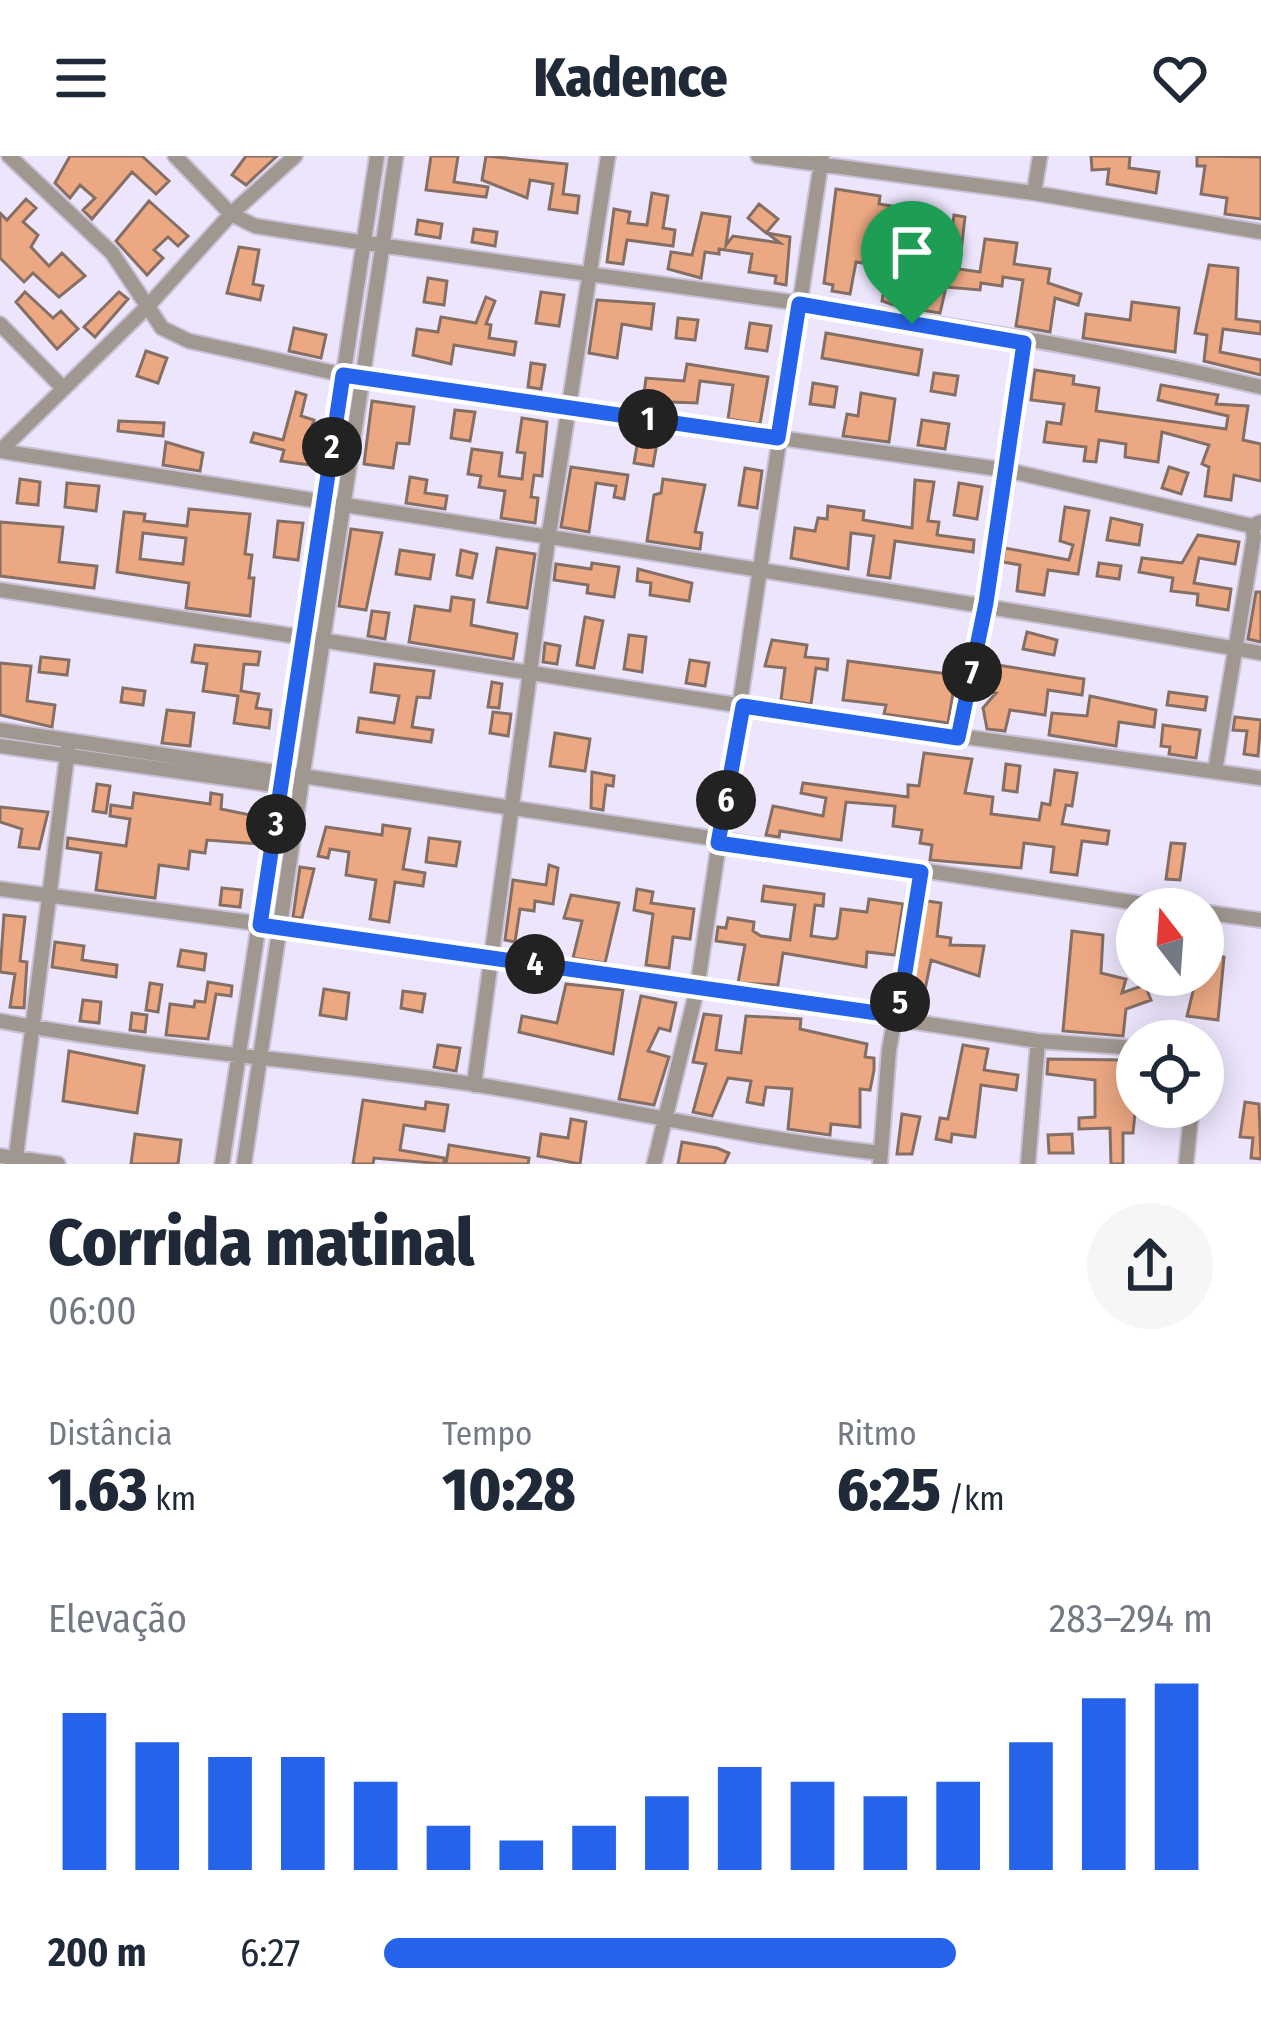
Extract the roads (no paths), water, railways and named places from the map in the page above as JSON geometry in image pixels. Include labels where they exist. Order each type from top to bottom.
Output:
[{"type":"street","points":[[10,156],[112,253],[162,328],[189,341],[364,379],[1006,470],[1256,524],[1216,771]]},
{"type":"street","points":[[175,156],[230,214],[255,226],[799,304],[1261,387]]},
{"type":"street","points":[[0,451],[148,306],[230,214],[295,156]]},
{"type":"street","points":[[222,1164],[377,156]]},
{"type":"street","points":[[244,1164],[396,156]]},
{"type":"street","points":[[475,1085],[548,541],[608,156]]},
{"type":"street","points":[[758,156],[821,160],[1261,232]]},
{"type":"street","points":[[1034,194],[1040,156]]},
{"type":"street","points":[[653,1164],[698,989],[821,160]]},
{"type":"street","points":[[0,324],[62,386]]},
{"type":"street","points":[[958,738],[986,603],[1024,343]]},
{"type":"street","points":[[0,451],[548,541],[986,603],[1261,653]]},
{"type":"street","points":[[0,590],[303,633],[743,706],[1261,778]]},
{"type":"street","points":[[0,730],[68,748]]},
{"type":"street","points":[[0,746],[68,748],[283,778],[299,788],[323,783]]},
{"type":"street","points":[[58,1164],[10,1159],[68,748]]},
{"type":"street","points":[[283,778],[301,772],[323,783],[1116,900]]},
{"type":"street","points":[[0,1021],[237,1058],[475,1085],[881,1159],[889,1050],[921,872]]},
{"type":"street","points":[[0,890],[898,1016],[1038,1041],[1116,1047]]},
{"type":"street","points":[[1224,915],[1261,920]]},
{"type":"street","points":[[1028,1164],[1038,1041]]},
{"type":"street","points":[[1186,1164],[1190,1128]]}]
